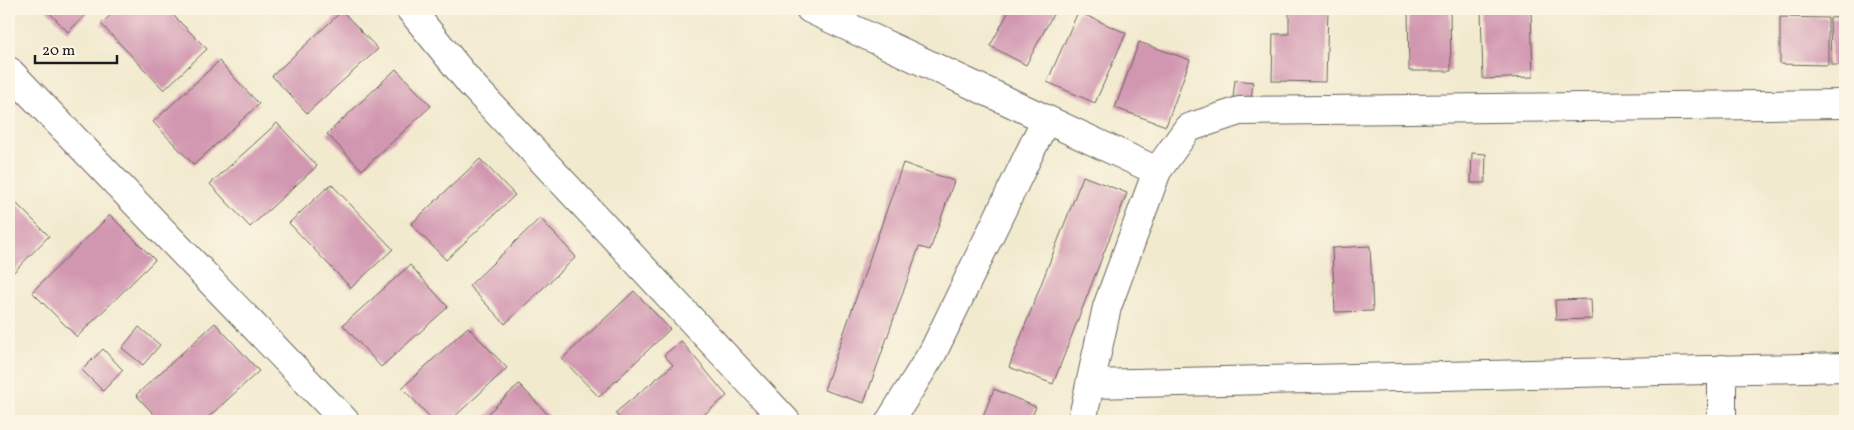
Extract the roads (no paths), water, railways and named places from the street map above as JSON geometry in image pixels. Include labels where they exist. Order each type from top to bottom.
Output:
[{"type":"lane","points":[[410,9],[471,84],[786,421]]},
{"type":"lane","points":[[810,9],[1157,171]]},
{"type":"lane","points":[[9,71],[345,421]]},
{"type":"lane","points":[[1082,421],[1108,307],[1157,171],[1188,128],[1239,111],[1845,104]]},
{"type":"lane","points":[[890,421],[933,352],[1046,120]]},
{"type":"lane","points":[[1090,384],[1845,367]]},
{"type":"lane","points":[[1722,370],[1722,421]]}]
